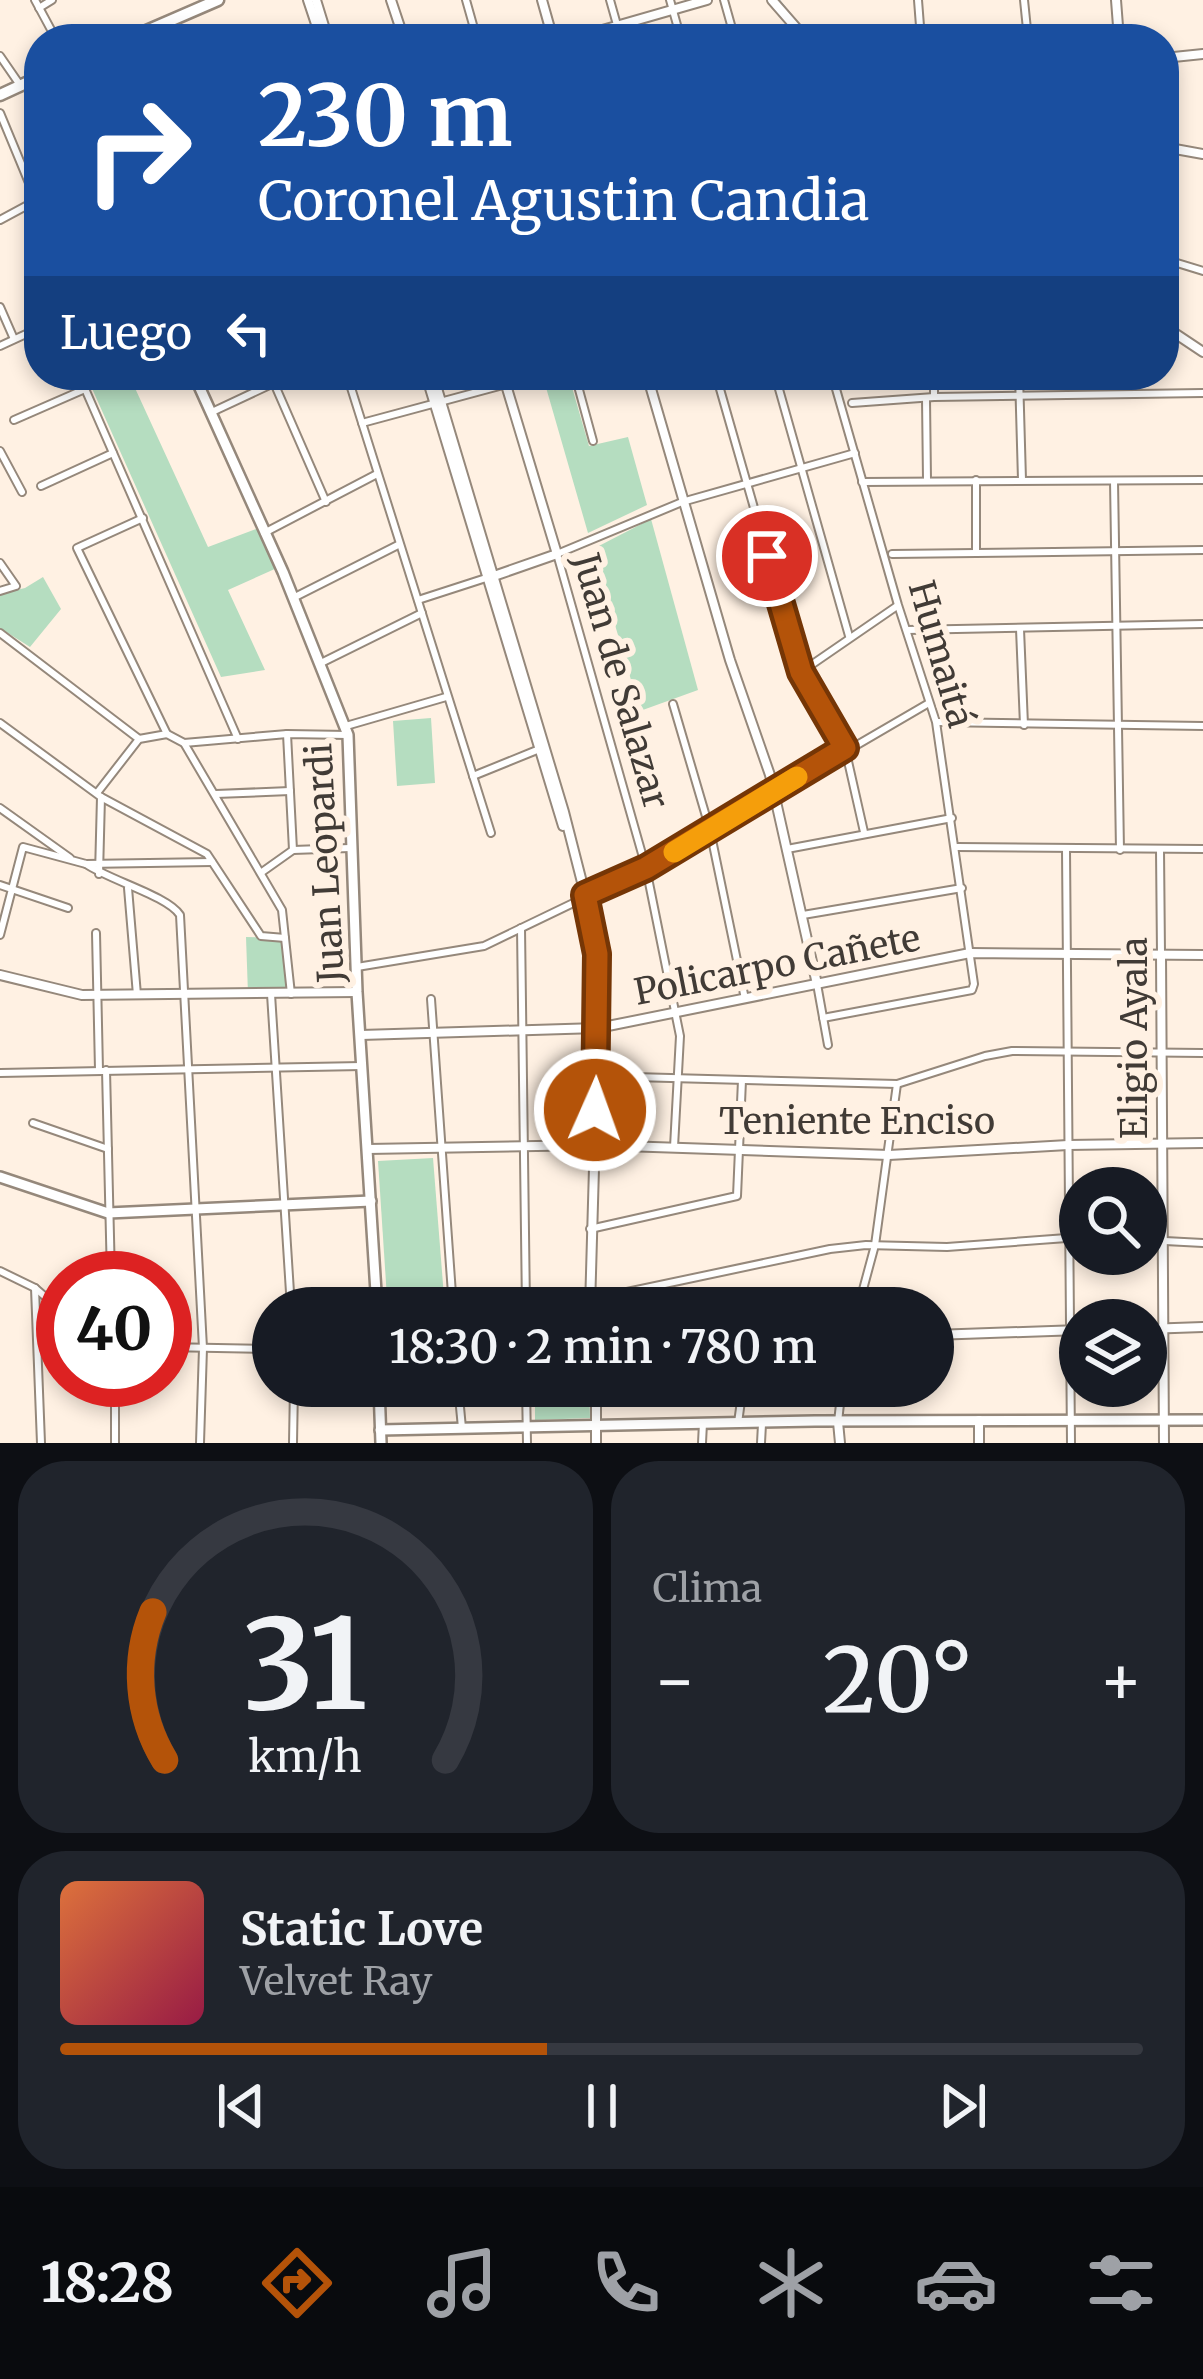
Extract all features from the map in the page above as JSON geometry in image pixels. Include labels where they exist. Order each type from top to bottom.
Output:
[{"type":"main road","points":[[171,24],[218,0]]},
{"type":"main road","points":[[0,95],[24,83]]},
{"type":"main road","name":"Juan Leopardi","points":[[201,390],[347,730],[375,1287]]},
{"type":"main road","points":[[0,1177],[108,1213],[370,1201]]},
{"type":"main road","points":[[379,1407],[381,1443]]},
{"type":"main road","points":[[380,1430],[703,1422],[1203,1420]]},
{"type":"street","points":[[37,4],[52,0]]},
{"type":"street","points":[[622,24],[671,5],[707,0]]},
{"type":"street","points":[[772,0],[793,24]]},
{"type":"street","points":[[0,56],[20,85]]},
{"type":"street","points":[[0,113],[24,169]]},
{"type":"street","points":[[0,307],[14,339]]},
{"type":"street","points":[[0,346],[24,335]]},
{"type":"street","points":[[14,420],[83,390]]},
{"type":"street","points":[[85,390],[238,739]]},
{"type":"street","points":[[212,412],[259,390]]},
{"type":"street","points":[[277,390],[326,502]]},
{"type":"street","points":[[351,390],[491,833]]},
{"type":"street","points":[[434,390],[596,937],[590,1287]]},
{"type":"street","points":[[362,423],[472,390]]},
{"type":"street","name":"Juan de Salazar","points":[[507,390],[646,868],[680,1036],[674,1147]]},
{"type":"street","points":[[579,390],[593,441]]},
{"type":"street","points":[[651,390],[773,791],[828,1045]]},
{"type":"street","points":[[720,390],[801,672],[845,748],[863,832]]},
{"type":"street","points":[[779,390],[849,636]]},
{"type":"street","name":"Humaitá","points":[[836,390],[936,722],[970,953]]},
{"type":"street","points":[[926,479],[931,390]]},
{"type":"street","points":[[1020,390],[1022,480]]},
{"type":"street","points":[[852,403],[930,397],[1203,393]]},
{"type":"street","points":[[0,451],[22,491]]},
{"type":"street","points":[[41,485],[113,453]]},
{"type":"street","points":[[418,600],[589,543],[682,502],[855,453]]},
{"type":"street","points":[[264,533],[377,474]]},
{"type":"street","points":[[976,480],[976,551]]},
{"type":"street","points":[[862,482],[1203,480]]},
{"type":"street","points":[[1114,481],[1120,850]]},
{"type":"street","points":[[143,518],[76,548],[167,734],[184,743],[282,910],[291,994]]},
{"type":"street","points":[[293,598],[398,544]]},
{"type":"street","points":[[892,554],[1203,550]]},
{"type":"street","points":[[0,562],[16,586],[0,591]]},
{"type":"street","points":[[801,672],[898,605]]},
{"type":"street","points":[[320,662],[422,613]]},
{"type":"street","points":[[906,630],[1203,624]]},
{"type":"street","points":[[1020,629],[1024,725]]},
{"type":"street","points":[[0,632],[139,739]]},
{"type":"street","points":[[184,743],[347,730],[446,698]]},
{"type":"street","points":[[357,967],[466,951],[520,928],[646,868],[929,703]]},
{"type":"street","points":[[673,704],[710,830],[745,999]]},
{"type":"street","points":[[936,722],[1203,726]]},
{"type":"street","points":[[0,723],[99,795],[200,850],[261,936],[285,938]]},
{"type":"street","points":[[99,874],[99,795],[139,739],[167,734]]},
{"type":"street","points":[[287,734],[292,850]]},
{"type":"street","points":[[473,776],[542,748]]},
{"type":"street","points":[[216,794],[290,791]]},
{"type":"street","points":[[0,808],[81,864],[173,905],[180,915],[203,1348],[200,1443]]},
{"type":"street","points":[[787,849],[952,818]]},
{"type":"street","points":[[957,847],[1203,850]]},
{"type":"street","points":[[0,935],[21,848],[81,864],[212,862]]},
{"type":"street","points":[[261,872],[292,850],[353,848]]},
{"type":"street","name":"Eligio Ayala","points":[[1160,849],[1161,1167]]},
{"type":"street","points":[[1066,850],[1069,1167]]},
{"type":"street","points":[[0,885],[68,908]]},
{"type":"street","points":[[128,888],[136,995]]},
{"type":"street","points":[[802,915],[962,888]]},
{"type":"street","points":[[520,928],[526,1287]]},
{"type":"street","points":[[96,933],[95,995],[108,1150],[110,1251]]},
{"type":"street","points":[[823,1018],[972,989],[970,953]]},
{"type":"street","name":"Policarpo Cañete","points":[[361,1035],[598,1028],[970,953],[1203,955]]},
{"type":"street","points":[[0,975],[61,992],[95,995],[357,992]]},
{"type":"street","points":[[271,994],[291,1287]]},
{"type":"street","points":[[431,999],[451,1287]]},
{"type":"street","points":[[596,1076],[897,1084],[998,1053],[1203,1053]]},
{"type":"street","points":[[0,1073],[362,1066]]},
{"type":"street","points":[[590,1229],[738,1193],[742,1078]]},
{"type":"street","points":[[864,1287],[875,1245],[897,1084]]},
{"type":"street","points":[[33,1123],[108,1150]]},
{"type":"street","name":"Teniente Enciso","points":[[368,1149],[594,1144],[889,1155],[1203,1143]]},
{"type":"street","points":[[664,1287],[830,1249],[946,1247],[1059,1237]]},
{"type":"street","points":[[1167,1240],[1203,1243]]},
{"type":"street","points":[[0,1271],[35,1288],[41,1443]]},
{"type":"street","points":[[1167,1329],[1203,1327]]},
{"type":"street","points":[[954,1334],[1059,1331]]},
{"type":"street","points":[[192,1348],[252,1348]]},
{"type":"street","points":[[115,1407],[115,1443]]},
{"type":"street","points":[[293,1443],[294,1407]]},
{"type":"street","points":[[460,1407],[462,1443]]},
{"type":"street","points":[[526,1407],[527,1443]]},
{"type":"street","points":[[596,1407],[596,1443]]},
{"type":"street","points":[[738,1423],[740,1407]]},
{"type":"street","points":[[840,1407],[841,1443]]},
{"type":"street","points":[[1071,1407],[1071,1443]]},
{"type":"street","name":"Eligio Ayala","points":[[1163,1407],[1164,1443]]},
{"type":"street","points":[[979,1420],[979,1443]]},
{"type":"street","points":[[702,1443],[703,1422]]},
{"type":"street","points":[[760,1443],[762,1424]]},
{"type":"green space","points":[[93,390],[136,390],[208,547],[259,528],[277,568],[228,590],[265,670],[221,677]]},
{"type":"green space","points":[[547,390],[573,390],[589,446],[628,437],[647,505],[588,533]]},
{"type":"green space","points":[[651,519],[698,690],[640,711],[593,549]]},
{"type":"green space","points":[[43,577],[61,609],[30,647],[0,628],[0,594],[25,588]]},
{"type":"green space","points":[[431,718],[435,783],[397,786],[393,721]]},
{"type":"green space","points":[[246,937],[285,938],[291,994],[248,994]]},
{"type":"green space","points":[[433,1158],[443,1287],[386,1287],[378,1161]]},
{"type":"green space","points":[[535,1407],[590,1407],[590,1418],[535,1420]]},
{"type":"waterway","points":[[778,0],[791,16]]},
{"type":"slow traffic","points":[[674,852],[797,777]]},
{"type":"route","points":[[595,1110],[597,954],[585,895],[646,868],[845,748],[801,672],[767,556]]}]
